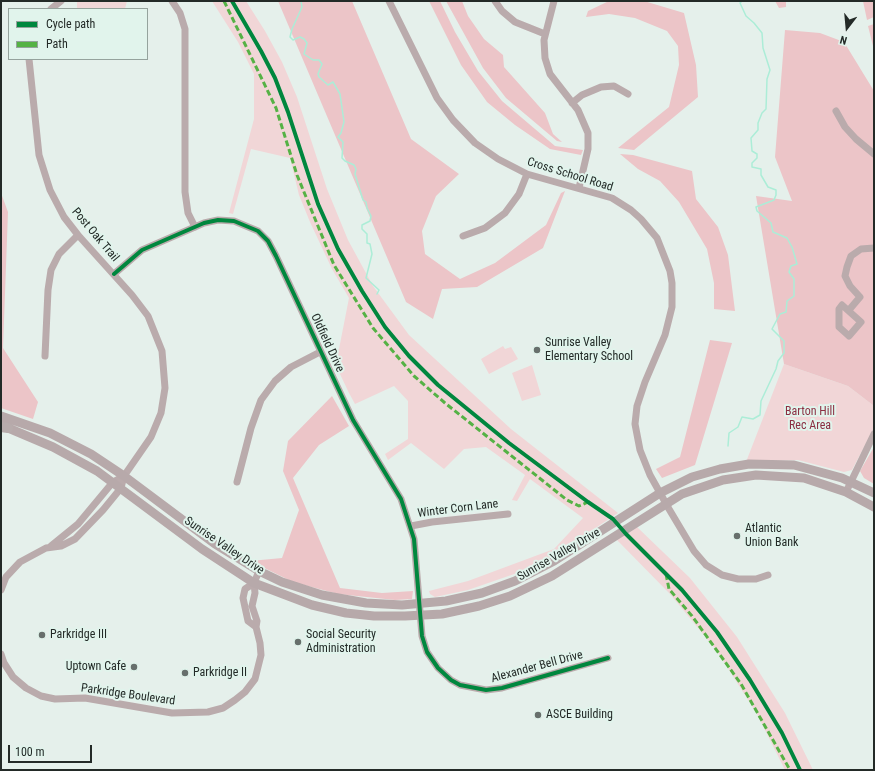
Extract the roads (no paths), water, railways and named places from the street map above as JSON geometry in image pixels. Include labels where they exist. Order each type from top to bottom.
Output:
[{"type":"main road","name":"Sunrise Valley Drive","points":[[1,416],[60,438],[91,454],[124,476],[215,544],[259,571],[294,586],[334,598],[383,605],[420,604],[464,597],[515,581],[548,564],[660,492],[705,472],[749,464],[794,465],[817,470],[851,481],[874,494]]},
{"type":"main road","name":"Sunrise Valley Drive","points":[[3,426],[53,446],[83,462],[113,482],[202,549],[254,583],[296,600],[346,613],[374,616],[421,616],[479,606],[529,588],[568,566],[682,494],[699,487],[724,480],[756,475],[804,478],[846,492],[874,507]]},
{"type":"street","points":[[52,8],[60,1]]},
{"type":"street","points":[[172,1],[180,13],[185,29],[184,192],[188,213],[195,227]]},
{"type":"street","name":"Cross School Road","points":[[389,1],[431,87],[463,132],[486,151],[527,174],[550,182],[579,188],[612,198],[631,210],[641,219],[660,243],[670,271],[673,297],[670,316],[641,392],[636,416],[640,450],[650,475],[666,504],[694,551],[700,558],[714,571],[738,579],[756,579],[768,575]]},
{"type":"street","points":[[495,1],[502,11],[515,22],[545,34]]},
{"type":"street","points":[[554,1],[545,34],[544,46],[547,66],[585,125],[589,142],[579,188]]},
{"type":"street","name":"Post Oak Trail","points":[[29,60],[36,135],[42,169],[58,206],[78,234],[142,308],[153,325],[162,351],[166,376],[164,401],[157,424],[144,448],[124,476]]},
{"type":"street","points":[[572,103],[582,95],[601,87],[614,86],[628,94]]},
{"type":"street","points":[[836,111],[845,127],[856,139],[874,154]]},
{"type":"street","points":[[463,236],[485,228],[505,213],[519,194],[527,174]]},
{"type":"street","name":"Oldfield Drive","points":[[114,274],[142,250],[195,227],[218,220],[230,220],[250,226],[263,236],[276,256],[353,420],[394,485],[411,526],[416,556],[421,616]]},
{"type":"street","points":[[45,356],[48,290],[51,270],[59,254],[78,234]]},
{"type":"street","points":[[849,310],[860,296],[850,286],[845,276],[851,256],[861,249],[874,248]]},
{"type":"street","points":[[237,482],[250,428],[261,400],[275,381],[287,370],[320,352]]},
{"type":"street","points":[[846,492],[874,434]]},
{"type":"street","points":[[1,590],[6,577],[20,562],[31,555],[52,546],[78,524],[113,482],[124,476]]},
{"type":"street","points":[[52,546],[61,546],[75,539],[92,522],[120,488],[124,476]]},
{"type":"street","name":"Winter Corn Lane","points":[[411,526],[432,522],[508,514]]},
{"type":"street","name":"Parkridge Boulevard","points":[[1,654],[4,663],[13,677],[26,688],[41,696],[55,699],[85,698],[172,713],[208,712],[223,708],[245,692],[255,678],[261,654],[256,627],[257,621],[252,606],[255,593],[254,583],[259,571]]},
{"type":"street","name":"Parkridge Boulevard","points":[[254,583],[245,589],[243,598],[248,622],[256,627]]},
{"type":"street","name":"Alexander Bell Drive","points":[[421,616],[424,644],[438,668],[455,682],[478,690],[502,688],[608,658]]},
{"type":"waterway","points":[[301,1],[302,7],[290,37],[293,40],[300,37],[304,39],[307,43],[304,54],[313,60],[319,60],[322,64],[318,74],[319,77],[328,85],[333,82],[340,94],[344,122],[341,133],[338,137],[343,142],[342,158],[354,165],[356,169],[355,174],[363,200],[366,202],[371,216],[370,221],[362,225],[362,229],[367,234],[367,243],[370,244],[372,254],[366,278],[379,290],[377,294]]},
{"type":"waterway","points":[[728,446],[729,433],[738,427],[742,417],[753,419],[760,415],[761,401],[776,369],[778,361],[784,353],[784,341],[772,329],[780,314],[786,312],[787,301],[794,296],[794,279],[789,272],[791,266],[797,264],[792,247],[787,238],[773,232],[771,223],[757,211],[756,207],[774,200],[776,195],[776,190],[768,187],[761,175],[761,169],[752,167],[752,163],[757,158],[757,154],[752,151],[751,138],[758,130],[758,123],[762,113],[766,109],[767,79],[770,70],[763,48],[762,33],[746,16],[740,3],[742,1]]},
{"type":"place","name":"Sunrise Valley Elementary School","points":[[537,350]]},
{"type":"place","name":"Atlantic Union Bank","points":[[737,536]]},
{"type":"place","name":"Parkridge III","points":[[42,635]]},
{"type":"place","name":"Social Security Administration","points":[[298,642]]},
{"type":"place","name":"Uptown Cafe","points":[[134,667]]},
{"type":"place","name":"Parkridge II","points":[[185,673]]},
{"type":"place","name":"ASCE Building","points":[[538,715]]},
{"type":"park label","name":"Barton Hill Rec Area","points":[[810,419]]}]
